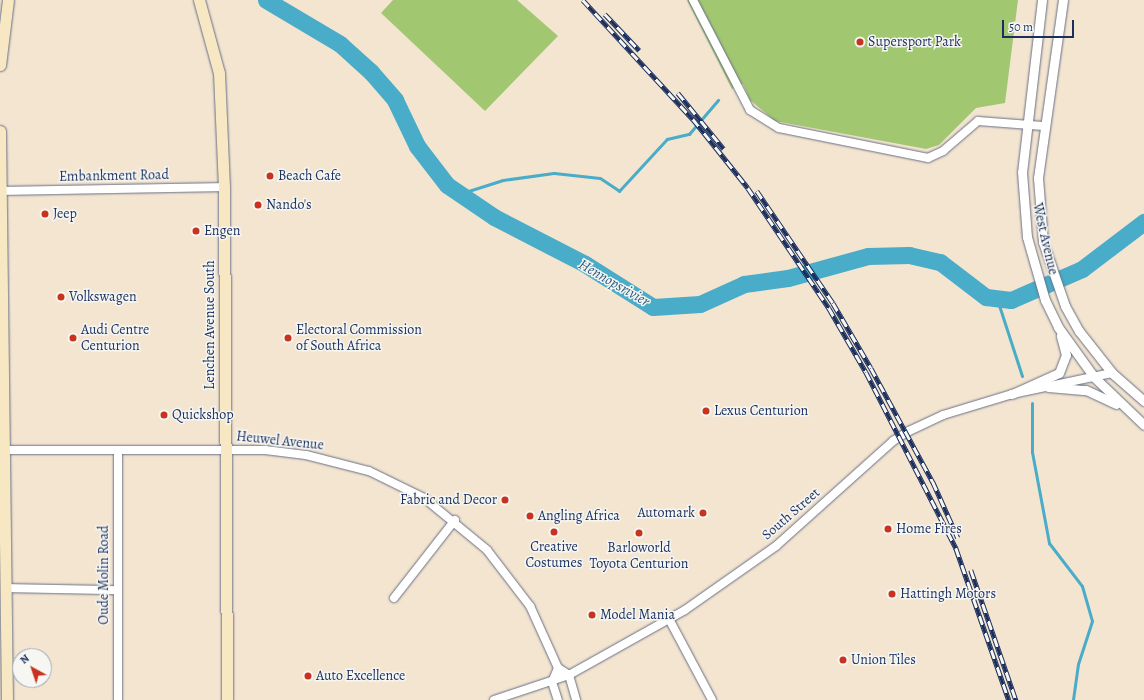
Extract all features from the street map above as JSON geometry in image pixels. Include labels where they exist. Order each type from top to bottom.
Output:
[{"type":"main road","points":[[0,65],[8,0]]},
{"type":"main road","name":"Lenchen Avenue South","points":[[199,0],[219,73],[224,187],[227,700]]},
{"type":"main road","points":[[0,131],[3,191],[3,450],[7,588],[7,700]]},
{"type":"street","points":[[693,0],[750,110],[779,128],[928,158],[939,155],[978,121],[1043,126]]},
{"type":"street","name":"West Avenue","points":[[1042,0],[1027,124],[1022,204],[1030,248],[1051,313],[1058,327],[1094,377],[1124,408],[1144,425]]},
{"type":"street","name":"West Avenue","points":[[1062,0],[1043,126],[1038,178],[1043,242],[1065,306],[1085,340],[1112,372],[1144,401]]},
{"type":"street","name":"Embankment Road","points":[[3,191],[224,187]]},
{"type":"street","points":[[1012,394],[1059,373],[1066,355],[1058,327]]},
{"type":"street","name":"South Street","points":[[494,700],[552,682],[569,675],[669,619],[776,546],[893,441],[943,415],[1012,394],[1112,372]]},
{"type":"street","points":[[1048,387],[1086,390],[1124,408]]},
{"type":"street","name":"Heuwel Avenue","points":[[3,450],[225,449],[306,455],[370,471],[424,498],[455,520],[487,550],[516,584],[538,620],[558,668]]},
{"type":"street","name":"Oude Molin Road","points":[[118,450],[116,590],[118,700]]},
{"type":"street","points":[[394,598],[455,520]]},
{"type":"street","points":[[7,588],[116,590]]},
{"type":"street","points":[[669,619],[712,700]]},
{"type":"street","points":[[558,700],[552,682],[558,668],[569,675],[576,700]]},
{"type":"green space","points":[[393,0],[517,0],[558,36],[485,111],[381,13]]},
{"type":"green space","name":"Supersport Park","points":[[687,0],[1018,0],[1005,103],[976,108],[939,145],[926,149],[775,121],[750,100],[743,84],[732,89]]},
{"type":"waterway","name":"Hennopsrivier","points":[[266,0],[340,44],[371,72],[395,100],[417,146],[447,185],[494,217],[585,264],[653,307],[700,304],[744,284],[788,278],[868,256],[909,255],[940,262],[986,297],[1011,300],[1082,269],[1144,222]]},
{"type":"waterway","points":[[459,194],[503,180],[554,173],[600,178],[619,191],[667,139],[689,134],[718,100]]},
{"type":"waterway","points":[[997,299],[1022,376]]},
{"type":"waterway","points":[[1032,403],[1032,452],[1049,543],[1082,586],[1092,621],[1078,664],[1073,700]]},
{"type":"railway","points":[[583,0],[693,119],[748,188],[829,308],[866,372],[956,548],[1009,700]]},
{"type":"railway","points":[[605,14],[639,50]]},
{"type":"railway","points":[[678,93],[724,149]]},
{"type":"railway","points":[[757,191],[833,303],[871,368],[933,482],[958,538]]},
{"type":"railway","points":[[971,570],[1016,700]]},
{"type":"place","name":"Supersport Park","points":[[860,42]]},
{"type":"place","name":"Beach Cafe","points":[[270,176]]},
{"type":"place","name":"Nando's","points":[[258,205]]},
{"type":"place","name":"Jeep","points":[[45,214]]},
{"type":"place","name":"Engen","points":[[196,231]]},
{"type":"place","name":"Volkswagen","points":[[61,297]]},
{"type":"place","name":"Audi Centre Centurion","points":[[73,338]]},
{"type":"place","name":"Electoral Commission of South Africa","points":[[288,338]]},
{"type":"place","name":"Lexus Centurion","points":[[706,411]]},
{"type":"place","name":"Quickshop","points":[[164,415]]},
{"type":"place","name":"Fabric and Decor","points":[[505,500]]},
{"type":"place","name":"Automark","points":[[703,513]]},
{"type":"place","name":"Angling Africa","points":[[530,516]]},
{"type":"place","name":"Home Fires","points":[[888,529]]},
{"type":"place","name":"Creative Costumes","points":[[554,532]]},
{"type":"place","name":"Barloworld Toyota Centurion","points":[[639,533]]},
{"type":"place","name":"Hattingh Motors","points":[[892,594]]},
{"type":"place","name":"Model Mania","points":[[592,615]]},
{"type":"place","name":"Union Tiles","points":[[843,660]]},
{"type":"place","name":"Auto Excellence","points":[[308,676]]}]
